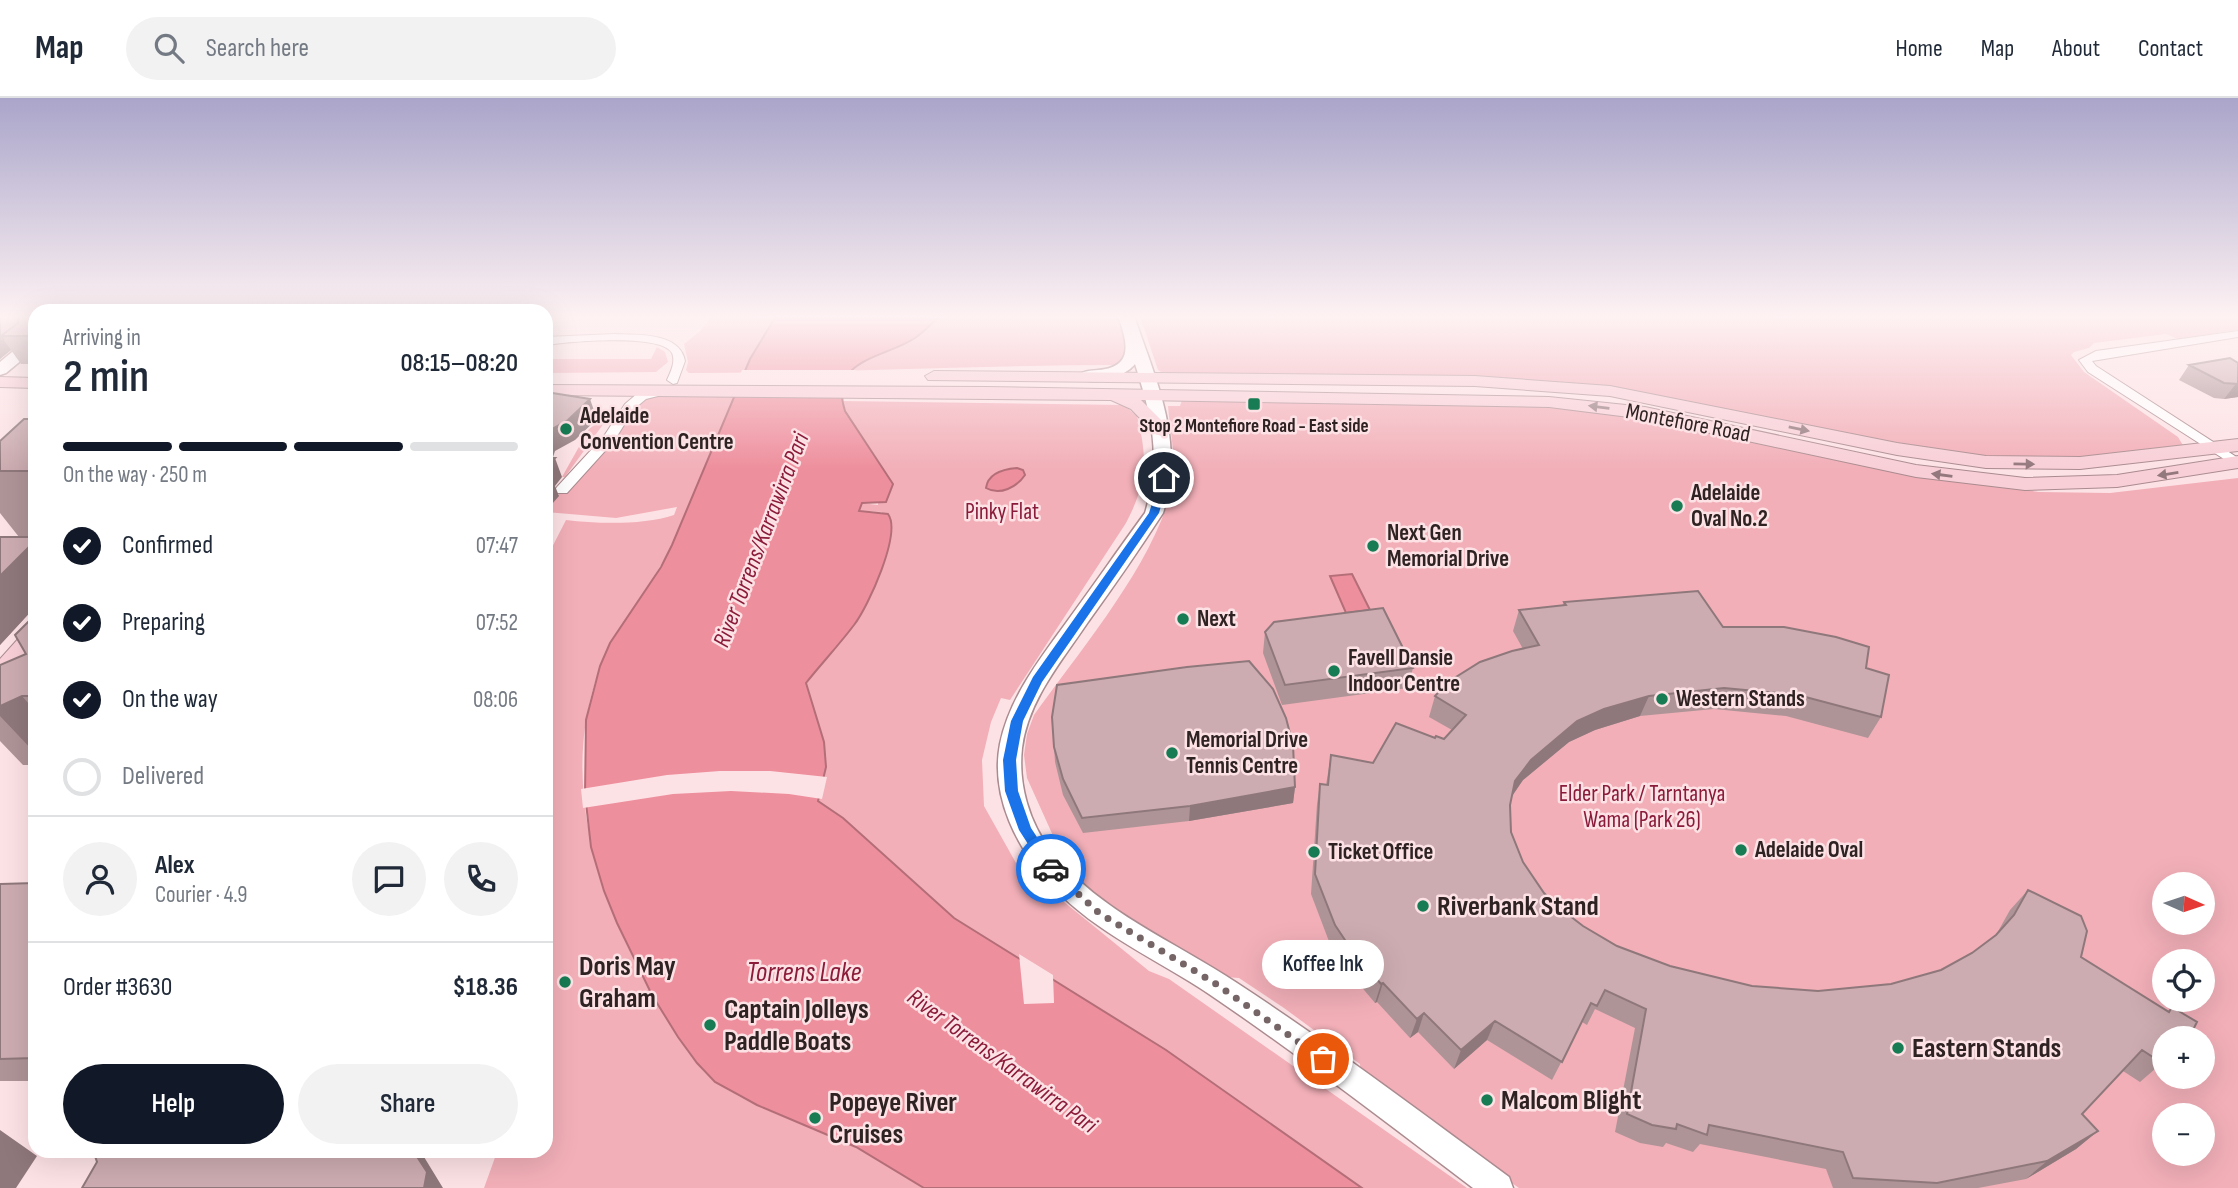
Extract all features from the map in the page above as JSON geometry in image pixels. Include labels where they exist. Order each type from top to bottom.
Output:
[{"type":"main road","name":"Montefiore Road","points":[[553,390],[657,392],[708,386],[986,384],[1082,377],[1150,386],[1549,402],[2010,464],[2080,463],[2213,447],[2237,458]]},
{"type":"main road","points":[[2,382],[28,378]]},
{"type":"main road","name":"Montefiore Road","points":[[553,380],[673,380],[708,386]]},
{"type":"main road","points":[[2,382],[28,383]]},
{"type":"main road","points":[[2,382],[28,392]]},
{"type":"main road","name":"Montefiore Road","points":[[986,384],[1094,394],[1150,386]]},
{"type":"main road","points":[[1094,394],[1129,400],[1162,430]]},
{"type":"main road","name":"Montefiore Road","points":[[1771,431],[1916,471],[2035,484],[2117,481],[2237,458]]},
{"type":"main road","points":[[0,674],[28,643]]},
{"type":"street","points":[[2,382],[14,367]]},
{"type":"street","points":[[673,380],[679,367]]},
{"type":"street","points":[[1082,377],[1108,374],[1124,367]]},
{"type":"street","points":[[1143,367],[1162,430],[1164,478],[1154,513],[1037,680],[1017,721],[1009,773],[1014,800],[1026,830],[1043,859],[1088,905],[1213,982],[1286,1031],[1498,1188]]},
{"type":"street","points":[[2090,367],[2213,447]]},
{"type":"street","points":[[616,391],[629,396],[629,407]]},
{"type":"street","points":[[562,490],[608,438],[629,407],[642,397],[657,392]]},
{"type":"green space","points":[[553,367],[662,367],[656,372],[553,373]]},
{"type":"green space","points":[[687,367],[983,367],[798,372],[689,373]]},
{"type":"green space","points":[[1157,367],[2080,367],[2178,437],[2184,447],[2111,457],[1967,458],[1653,395],[1366,376],[1163,373]]},
{"type":"green space","points":[[737,392],[672,545],[607,653],[592,693],[584,735],[583,777],[587,819],[609,901],[644,979],[681,1042],[708,1075],[749,1102],[838,1139],[924,1188],[484,1188],[495,1158],[553,1158],[553,545],[566,520],[607,523],[649,521],[674,515],[677,507],[616,518],[553,513],[553,502],[642,396]]},
{"type":"green space","name":"Elder Park / Tarntanya Wama (Park 26)","points":[[1182,400],[1541,407],[1627,415],[1909,475],[2039,492],[2110,493],[2238,478],[2238,1188],[1519,1188],[1361,1076],[1360,1064],[1284,1008],[1239,978],[1225,977],[1184,950],[1121,915],[1073,880],[1027,778],[1024,755],[1027,734],[1034,715],[1133,575],[1164,515],[1173,476],[1168,406],[1180,406]]},
{"type":"green space","name":"Pinky Flat","points":[[842,401],[1124,405],[1137,416],[1143,445],[1144,471],[1133,509],[1010,700],[1001,698],[991,722],[982,760],[984,806],[1016,863],[1149,971],[1169,979],[1467,1188],[1362,1188],[1166,1050],[954,918],[843,818],[818,801],[826,767],[824,742],[805,683],[856,623],[874,589],[887,551],[882,512],[859,511],[861,503],[878,505],[880,463],[845,411]]},
{"type":"green space","points":[[612,412],[565,477],[562,477],[589,429]]},
{"type":"water","name":"Torrens Lake","points":[[747,367],[856,367],[845,380],[842,394],[845,411],[893,484],[886,502],[862,503],[859,511],[888,514],[891,537],[882,570],[860,616],[806,683],[824,742],[826,767],[818,801],[843,818],[954,918],[1166,1050],[1362,1188],[924,1188],[856,1147],[757,1105],[715,1082],[678,1037],[652,995],[617,923],[591,847],[585,794],[586,720],[600,666],[610,643],[661,567]]},
{"type":"water","points":[[1017,468],[1023,470],[1025,475],[1018,483],[1002,491],[986,488],[993,475]]},
{"type":"water","points":[[1352,574],[1370,610],[1346,613],[1330,576]]},
{"type":"pier","points":[[742,370],[856,370],[847,383],[846,397],[731,397]]},
{"type":"pier","points":[[770,771],[827,777],[822,799],[731,791],[673,794],[583,808],[581,789],[667,775]]},
{"type":"pier","points":[[1019,954],[1053,975],[1054,1003],[1024,1004]]},
{"type":"building","points":[[2193,367],[2238,367],[2238,384],[2224,383]]},
{"type":"building","points":[[553,393],[590,399],[568,420],[553,429]]},
{"type":"building","points":[[24,419],[28,419],[28,471],[0,471],[0,441]]},
{"type":"building","points":[[0,537],[28,537],[28,548],[0,576]]},
{"type":"building","points":[[1698,591],[1723,627],[1784,627],[1836,637],[1869,647],[1866,668],[1889,675],[1881,717],[1798,695],[1724,688],[1649,696],[1604,709],[1577,721],[1531,760],[1515,781],[1510,805],[1511,832],[1523,862],[1544,893],[1583,926],[1617,946],[1670,966],[1752,986],[1818,991],[1891,984],[1941,970],[1972,953],[1996,935],[2014,915],[2028,890],[2081,916],[2087,931],[2081,957],[2152,1001],[2152,1012],[2180,1012],[2197,1022],[2195,1026],[2152,1026],[2152,1056],[2142,1050],[2082,1114],[2098,1131],[2047,1161],[1937,1183],[1853,1178],[1843,1152],[1709,1125],[1707,1135],[1677,1124],[1676,1129],[1652,1125],[1627,1114],[1646,1009],[1605,990],[1597,1006],[1591,1003],[1562,1062],[1495,1021],[1461,1050],[1424,1013],[1417,1019],[1383,983],[1381,984],[1335,925],[1315,874],[1320,784],[1328,785],[1331,755],[1373,763],[1396,723],[1444,739],[1466,715],[1435,696],[1448,682],[1480,662],[1539,645],[1519,610],[1566,605],[1564,602]]},
{"type":"building","name":"Favell Dansie Indoor Centre","points":[[1383,608],[1413,668],[1285,685],[1265,632],[1274,622]]},
{"type":"building","points":[[28,622],[28,696],[0,706],[0,665],[26,654],[15,635]]},
{"type":"building","name":"Memorial Drive Tennis Centre","points":[[1249,661],[1273,689],[1286,718],[1293,745],[1295,787],[1190,806],[1082,818],[1063,779],[1054,747],[1052,717],[1057,685]]},
{"type":"building","points":[[28,883],[28,1058],[0,1059],[0,884]]},
{"type":"building","points":[[96,1158],[418,1158],[427,1172],[424,1188],[82,1188],[97,1162]]},
{"type":"way so far","points":[[1051,869],[1099,913],[1213,982],[1323,1059]]},
{"type":"place","name":"Stop 2 Montefiore Road - East side","points":[[1254,404]]},
{"type":"place","name":"Adelaide Convention Centre","points":[[566,429]]},
{"type":"place","name":"Adelaide Oval No.2","points":[[1677,506]]},
{"type":"place","name":"Next Gen Memorial Drive","points":[[1373,546]]},
{"type":"place","name":"Next","points":[[1183,619]]},
{"type":"place","name":"Favell Dansie Indoor Centre","points":[[1334,671]]},
{"type":"place","name":"Western Stands","points":[[1662,699]]},
{"type":"place","name":"Memorial Drive Tennis Centre","points":[[1172,753]]},
{"type":"place","name":"Adelaide Oval","points":[[1741,850]]},
{"type":"place","name":"Ticket Office","points":[[1314,852]]},
{"type":"place","name":"Riverbank Stand","points":[[1423,906]]},
{"type":"place","name":"Doris May Graham","points":[[565,982]]},
{"type":"place","name":"Captain Jolleys Paddle Boats","points":[[710,1025]]},
{"type":"place","name":"Eastern Stands","points":[[1898,1048]]},
{"type":"place","name":"Koffee Ink","points":[[1323,1059]]},
{"type":"place","name":"Malcom Blight","points":[[1487,1100]]},
{"type":"place","name":"Popeye River Cruises","points":[[815,1118]]},
{"type":"route","points":[[1051,869],[1026,830],[1012,791],[1009,760],[1017,721],[1037,680],[1154,513],[1164,478]]},
{"type":"water label","name":"River Torrens/Karrawirra Pari","points":[[761,540]]},
{"type":"water label","name":"River Torrens/Karrawirra Pari","points":[[1002,1061]]}]
